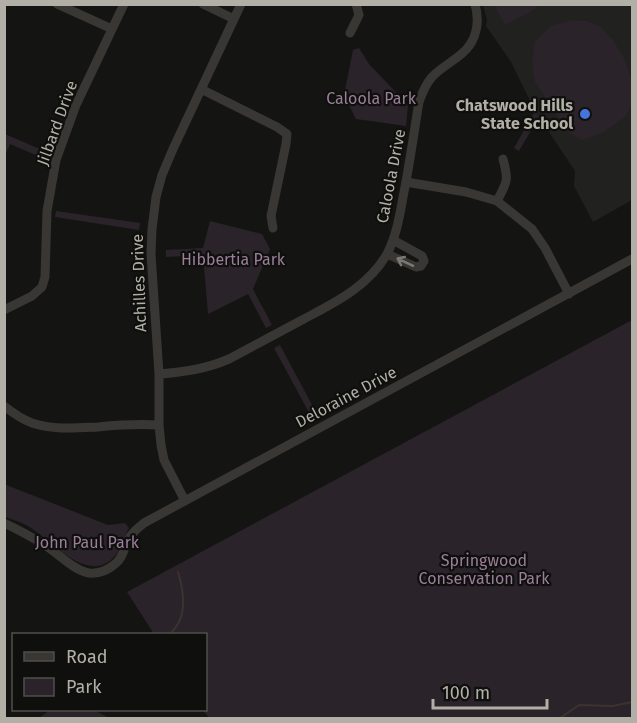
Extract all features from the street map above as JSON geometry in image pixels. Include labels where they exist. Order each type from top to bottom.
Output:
[{"type":"street","points":[[57,4],[112,29]]},
{"type":"street","name":"Jilbard Drive","points":[[4,310],[32,296],[42,287],[45,277],[47,211],[56,160],[76,105],[124,4]]},
{"type":"street","points":[[203,4],[234,19]]},
{"type":"street","name":"Achilles Drive","points":[[185,501],[164,460],[161,445],[151,254],[152,229],[156,197],[169,158],[241,4]]},
{"type":"street","points":[[350,33],[359,15],[356,4]]},
{"type":"street","name":"Caloola Drive","points":[[159,374],[214,366],[340,299],[358,288],[370,276],[387,254],[399,219],[419,102],[431,78],[469,46],[478,21],[474,4]]},
{"type":"street","points":[[201,89],[287,134],[271,216],[273,228]]},
{"type":"street","points":[[496,201],[507,183],[503,159]]},
{"type":"street","points":[[406,182],[466,192],[496,201],[531,229],[545,248],[569,294]]},
{"type":"street","points":[[387,254],[416,267],[421,266],[424,261],[422,256],[393,240]]},
{"type":"street","name":"Deloraine Drive","points":[[4,524],[23,531],[76,567],[89,573],[108,570],[120,560],[134,531],[144,523],[633,259]]},
{"type":"street","points":[[4,406],[17,416],[47,427],[159,425]]},
{"type":"shaded area","name":"Chatswood Hills State School","points":[[483,5],[632,5],[632,200],[593,222],[574,186],[575,171],[535,111],[511,62],[486,26],[487,20]]},
{"type":"green space","points":[[494,5],[536,5],[537,8],[505,25]]},
{"type":"green space","points":[[573,20],[587,21],[601,27],[613,40],[625,60],[632,83],[632,106],[624,118],[602,133],[582,140],[569,133],[535,82],[532,63],[535,42],[550,26]]},
{"type":"green space","name":"Caloola Park","points":[[359,48],[369,64],[408,105],[406,126],[356,119],[344,95],[353,50]]},
{"type":"green space","points":[[535,111],[539,117],[519,151],[514,148]]},
{"type":"green space","points":[[5,134],[49,153],[47,160],[10,144],[5,156]]},
{"type":"green space","points":[[56,211],[140,223],[139,230],[55,217]]},
{"type":"green space","name":"Hibbertia Park","points":[[210,221],[262,234],[270,249],[253,289],[272,325],[266,328],[248,294],[208,314],[203,255],[166,257],[166,250],[203,248]]},
{"type":"green space","name":"Springwood Conservation Park","points":[[632,320],[632,718],[209,718],[204,711],[207,711],[207,633],[153,633],[127,592]]},
{"type":"green space","points":[[280,345],[318,416],[313,420],[274,348]]},
{"type":"green space","name":"John Paul Park","points":[[4,484],[108,525],[125,523],[129,528],[119,550],[114,557],[103,564],[92,566],[69,557],[36,531],[5,517]]},
{"type":"green space","points":[[49,711],[96,711],[109,718],[39,718]]},
{"type":"waterway","points":[[171,633],[179,622],[183,604],[178,572]]},
{"type":"waterway","points":[[560,718],[579,705],[613,706],[632,702]]},
{"type":"place","name":"Chatswood Hills State School","points":[[585,114]]}]
